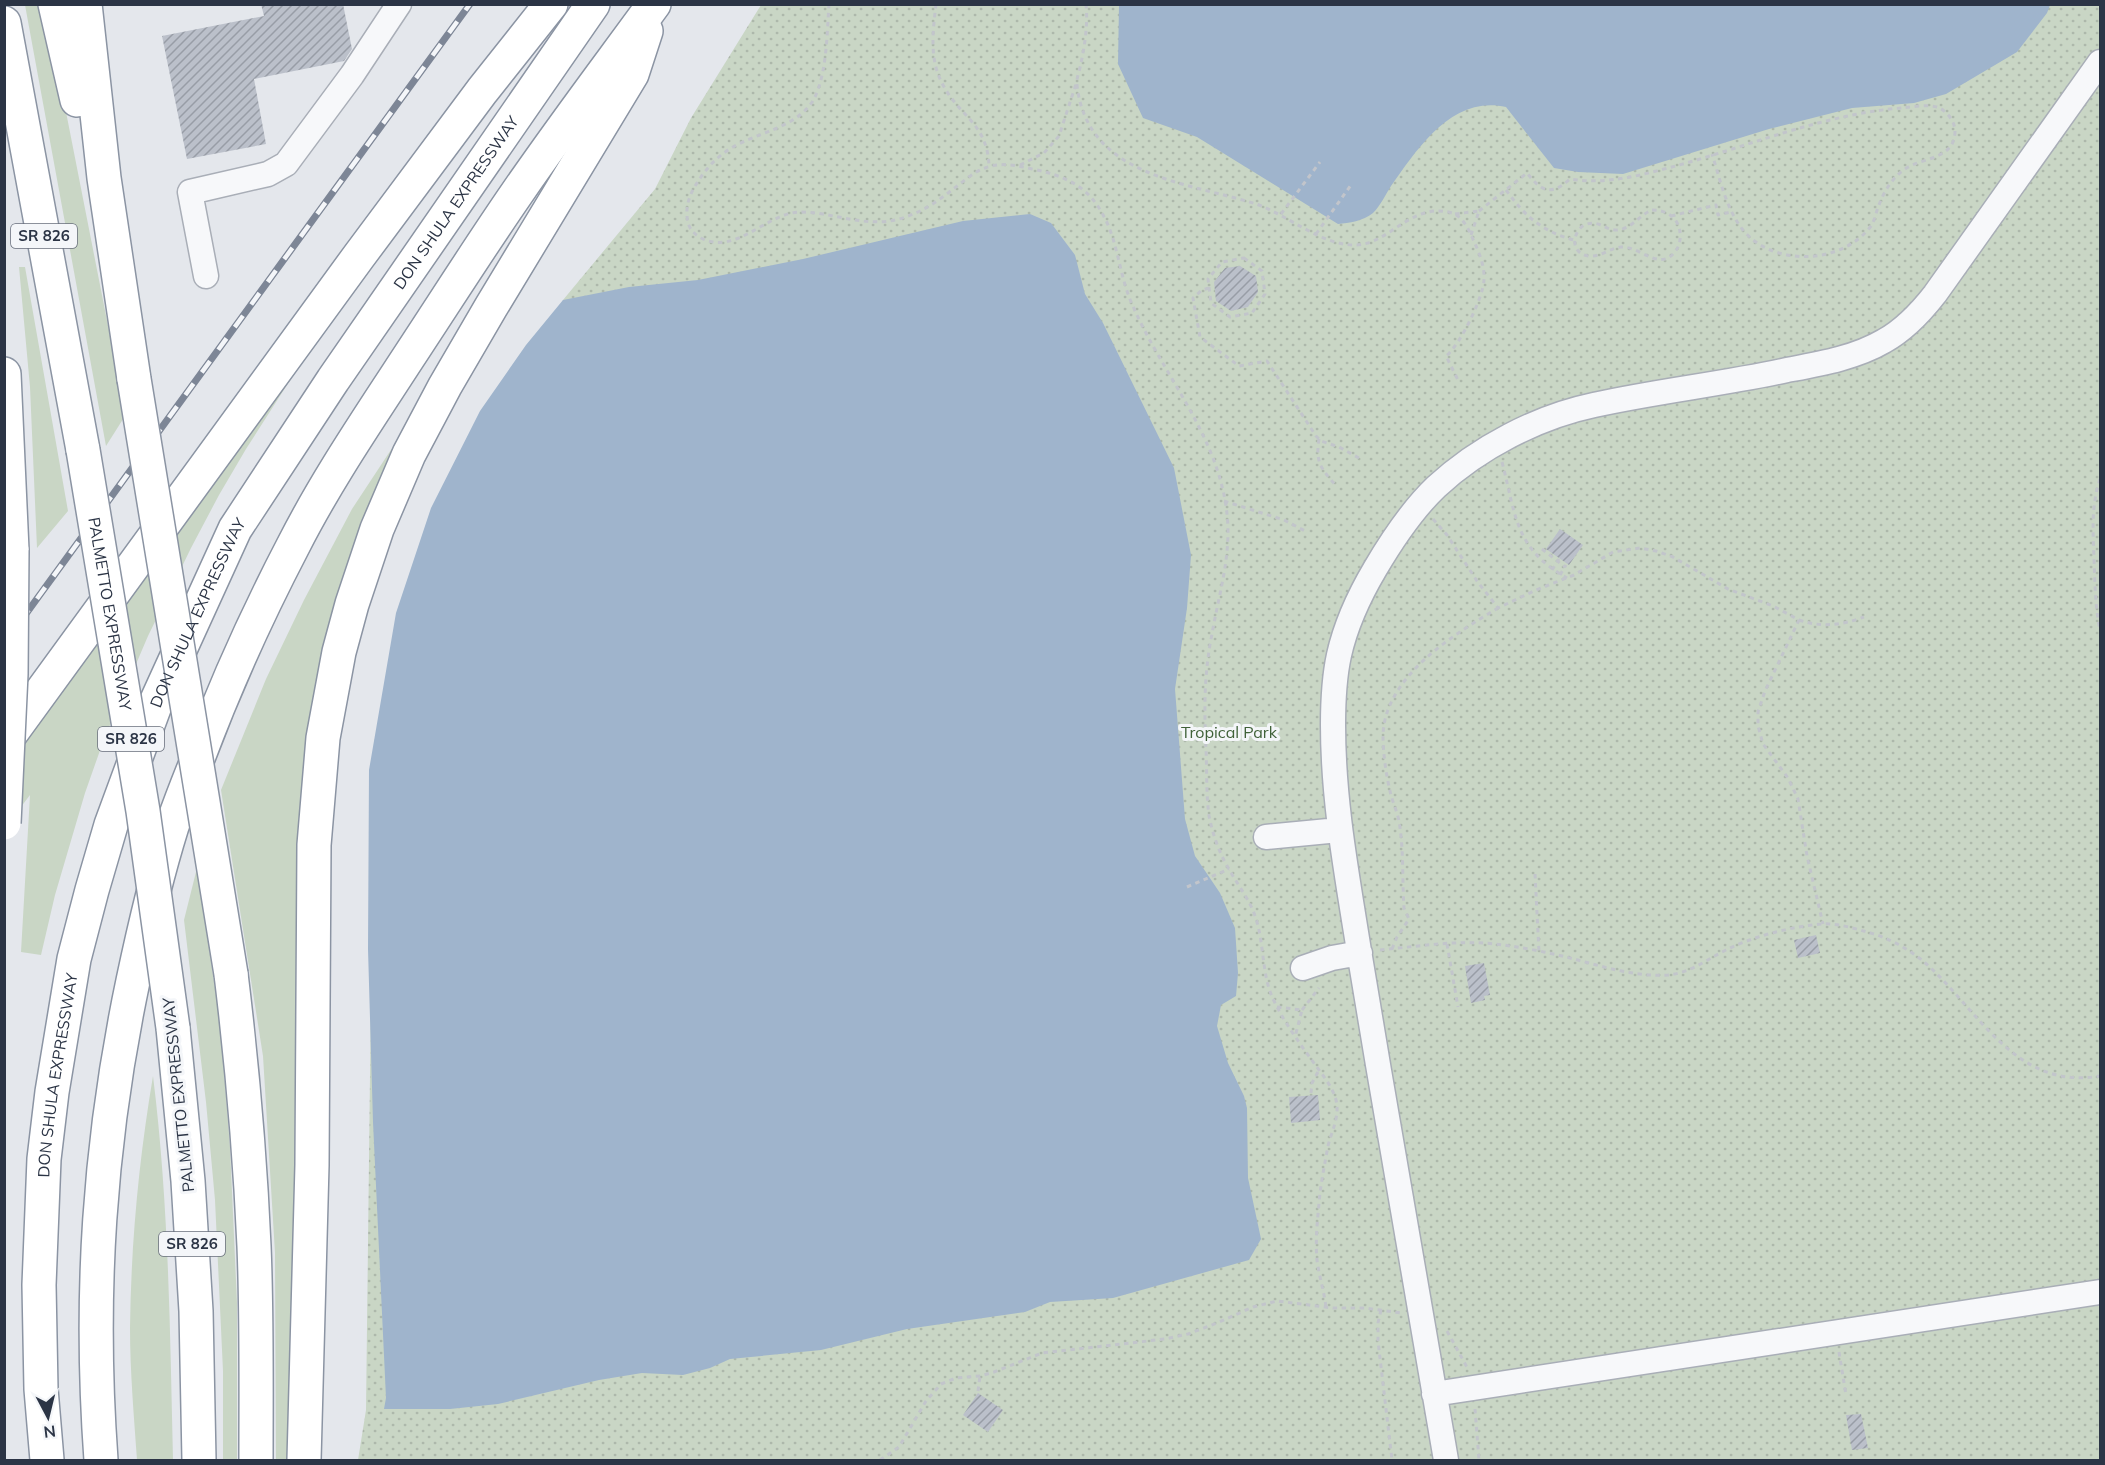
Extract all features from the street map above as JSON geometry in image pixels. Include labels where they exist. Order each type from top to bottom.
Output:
[{"type":"highway","points":[[55,4],[82,121],[104,178]]},
{"type":"highway","points":[[85,4],[104,178],[134,379],[231,974],[243,1069],[256,1305],[256,1461]]},
{"type":"highway","points":[[4,743],[359,256],[482,91],[551,4]]},
{"type":"highway","name":"DON SHULA EXPRESSWAY","points":[[47,1461],[41,1389],[39,1285],[44,1159],[52,1092],[75,958],[92,890],[111,825],[157,700],[236,529],[333,381],[593,4]]},
{"type":"highway","points":[[101,1461],[95,1312],[99,1216],[108,1115],[139,951],[174,820],[217,708],[259,615],[319,498],[359,433],[518,192],[654,4]]},
{"type":"highway","points":[[304,1461],[312,1176],[314,834],[323,738],[339,652],[377,529],[409,454],[491,307],[632,74],[654,4]]},
{"type":"highway","name":"PALMETTO EXPRESSWAY","points":[[4,23],[83,450],[143,811],[173,1028],[188,1181],[196,1311],[199,1461]]},
{"type":"highway","points":[[4,374],[12,550],[11,675],[4,823]]},
{"type":"lane","points":[[206,276],[190,192],[268,174],[286,164],[352,75],[399,4]]},
{"type":"lane","points":[[1446,1461],[1360,953],[1340,830],[1334,776],[1333,719],[1336,668],[1356,604],[1385,553],[1412,513],[1435,488],[1460,467],[1487,449],[1525,429],[1563,413],[1608,402],[1737,380],[1819,363],[1856,353],[1888,339],[1915,317],[1935,294],[2100,62]]},
{"type":"lane","points":[[1266,837],[1340,830]]},
{"type":"lane","points":[[1303,968],[1332,958],[1360,953]]},
{"type":"lane","points":[[1434,1394],[2100,1292]]},
{"type":"path","points":[[829,4],[823,64],[813,100],[805,111],[794,119],[735,146],[714,161],[697,183],[688,201],[687,218],[690,229],[694,234],[712,242],[728,242],[780,217],[796,212],[867,221],[892,221],[922,210],[977,172],[1005,164],[1067,178],[1086,191],[1101,209],[1110,229],[1129,298],[1204,437],[1218,475],[1224,501],[1228,524],[1227,562],[1211,636],[1204,703],[1209,813],[1216,841],[1256,918],[1265,976],[1277,1007],[1333,1092],[1337,1112],[1322,1182],[1317,1237],[1317,1263],[1326,1307]]},
{"type":"path","points":[[936,4],[933,43],[937,72],[948,94],[984,138],[989,167]]},
{"type":"path","points":[[1019,166],[1044,153],[1059,136],[1076,83],[1083,51],[1086,4]]},
{"type":"path","points":[[1076,83],[1089,126],[1118,156],[1155,176],[1179,185],[1248,202],[1281,214],[1316,234],[1340,244],[1361,244],[1377,239],[1404,221],[1420,214],[1479,211],[1527,173],[1540,187],[1552,190],[1570,178],[1598,182],[1614,180],[1669,168],[1712,154],[1822,121],[1891,109],[1928,106],[1938,108],[1946,112],[1955,127],[1953,142],[1947,151],[1938,157],[1913,164],[1899,173],[1882,196],[1871,225],[1852,243],[1838,250],[1810,256],[1778,253],[1751,239],[1731,212],[1712,154]]},
{"type":"path","points":[[1281,214],[1320,162]]},
{"type":"path","points":[[1316,234],[1351,185]]},
{"type":"path","points":[[1506,190],[1530,219],[1557,235],[1574,240]]},
{"type":"path","points":[[1671,216],[1716,205],[1718,215],[1731,212]]},
{"type":"path","points":[[1652,210],[1662,211],[1671,216],[1679,225],[1680,241],[1675,253],[1666,258],[1652,259],[1633,249],[1623,247],[1587,256],[1578,250],[1574,240],[1579,228],[1587,223],[1597,223],[1617,230],[1630,225],[1644,213],[1652,210]]},
{"type":"path","points":[[1471,235],[1479,211]]},
{"type":"path","points":[[1455,214],[1471,235],[1480,256],[1484,279],[1472,314],[1454,348],[1446,356],[1459,382]]},
{"type":"path","points":[[1244,258],[1262,271],[1265,294],[1252,313],[1230,317],[1210,303],[1209,288],[1208,279],[1222,262],[1244,258]]},
{"type":"path","points":[[1209,288],[1202,290],[1193,298],[1200,337],[1239,366],[1267,361],[1311,431],[1319,439],[1359,458]]},
{"type":"path","points":[[1319,439],[1317,456],[1319,464],[1338,487]]},
{"type":"path","points":[[1500,454],[1518,527],[1536,556],[1552,570],[1567,578]]},
{"type":"path","points":[[2100,479],[2092,525],[2095,594],[2100,630]]},
{"type":"path","points":[[1224,501],[1284,520],[1307,532]]},
{"type":"path","points":[[1430,516],[1447,535],[1498,608]]},
{"type":"path","points":[[1392,949],[1409,919],[1404,908],[1399,822],[1389,790],[1383,736],[1394,695],[1412,672],[1452,638],[1498,608],[1567,578],[1613,552],[1631,548],[1648,549],[1672,557],[1728,589],[1773,606],[1799,620],[1828,625],[1847,624],[1864,617]]},
{"type":"path","points":[[1542,549],[1566,566],[1560,575]]},
{"type":"path","points":[[1552,570],[1558,560]]},
{"type":"path","points":[[1799,620],[1765,691],[1758,712],[1758,726],[1763,744],[1788,778],[1798,799],[1807,856],[1823,924]]},
{"type":"path","points":[[1187,887],[1229,869]]},
{"type":"path","points":[[1535,874],[1539,952]]},
{"type":"path","points":[[1360,953],[1447,944],[1490,943],[1618,970],[1651,975],[1670,975],[1691,969],[1738,944],[1783,931],[1823,924],[1868,932],[1897,944],[1915,955],[1993,1035],[2032,1066],[2066,1078],[2100,1076]]},
{"type":"path","points":[[1447,944],[1458,1007]]},
{"type":"path","points":[[1295,1037],[1302,1010],[1319,988]]},
{"type":"path","points":[[1277,1007],[1302,1010]]},
{"type":"path","points":[[1311,1093],[1312,1083],[1319,1070]]},
{"type":"path","points":[[880,1461],[899,1447],[934,1389],[947,1380],[980,1376],[1042,1353],[1151,1341],[1188,1334],[1269,1302],[1290,1301],[1326,1307],[1410,1314]]},
{"type":"path","points":[[1381,1310],[1378,1341],[1392,1461]]},
{"type":"path","points":[[1445,1328],[1469,1372]]},
{"type":"path","points":[[1840,1358],[1846,1395]]},
{"type":"path","points":[[978,1391],[980,1376]]},
{"type":"path","points":[[1473,1400],[1479,1461]]},
{"type":"green space","points":[[25,5],[45,5],[122,397],[125,416],[106,446]]},
{"type":"green space","name":"Tropical Park","points":[[761,5],[2100,5],[2100,1460],[358,1460],[366,1410],[374,741],[563,300],[655,189],[691,118]]},
{"type":"green space","points":[[19,267],[25,267],[68,511],[37,548],[30,387]]},
{"type":"green space","points":[[335,310],[246,449],[191,548],[148,636],[104,739],[85,793],[55,895],[41,955],[21,952],[30,795],[5,828],[5,762]]},
{"type":"green space","points":[[406,427],[332,640],[287,1460],[276,1460],[275,1253],[263,1056],[221,790],[266,679],[304,600],[352,509]]},
{"type":"green space","points":[[197,868],[220,1021],[230,1147],[237,1303],[237,1460],[223,1460],[223,1371],[215,1200],[206,1102],[184,920]]},
{"type":"green space","points":[[153,1076],[166,1220],[173,1460],[137,1460],[131,1378],[130,1328],[134,1233]]},
{"type":"water","points":[[1119,4],[2050,5],[2047,13],[2017,52],[1946,94],[1914,103],[1852,108],[1769,129],[1623,174],[1578,172],[1554,168],[1506,107],[1487,105],[1469,109],[1453,117],[1425,141],[1401,171],[1373,213],[1360,220],[1338,224],[1197,137],[1143,118],[1118,64]]},
{"type":"water","points":[[1030,214],[1051,223],[1075,255],[1085,294],[1103,323],[1174,468],[1191,555],[1187,608],[1175,689],[1185,819],[1195,856],[1220,893],[1235,928],[1238,973],[1236,996],[1221,1005],[1217,1026],[1228,1063],[1244,1096],[1247,1108],[1248,1178],[1261,1239],[1249,1260],[1113,1298],[1050,1302],[1025,1312],[907,1329],[821,1350],[730,1359],[710,1368],[683,1375],[642,1373],[599,1380],[498,1404],[450,1409],[384,1409],[386,1398],[373,1122],[368,949],[369,770],[396,613],[431,508],[480,411],[526,345],[563,300],[629,287],[698,280],[803,259],[963,221]]},
{"type":"building","points":[[261,4],[343,4],[352,49],[344,61],[254,79],[266,144],[187,159],[162,36],[264,16]]},
{"type":"building","points":[[1240,266],[1256,276],[1258,292],[1248,307],[1231,311],[1216,301],[1214,282],[1225,268]]},
{"type":"building","points":[[1560,529],[1583,545],[1569,565],[1546,549]]},
{"type":"building","points":[[1816,935],[1820,953],[1798,958],[1794,940]]},
{"type":"building","points":[[1484,963],[1490,995],[1484,996],[1485,1000],[1471,1003],[1465,966]]},
{"type":"building","points":[[1318,1095],[1320,1120],[1291,1123],[1289,1097]]},
{"type":"building","points":[[978,1393],[1003,1410],[988,1432],[963,1415]]},
{"type":"building","points":[[1861,1414],[1868,1448],[1852,1450],[1846,1415]]},
{"type":"railway","points":[[4,644],[470,4]]}]
